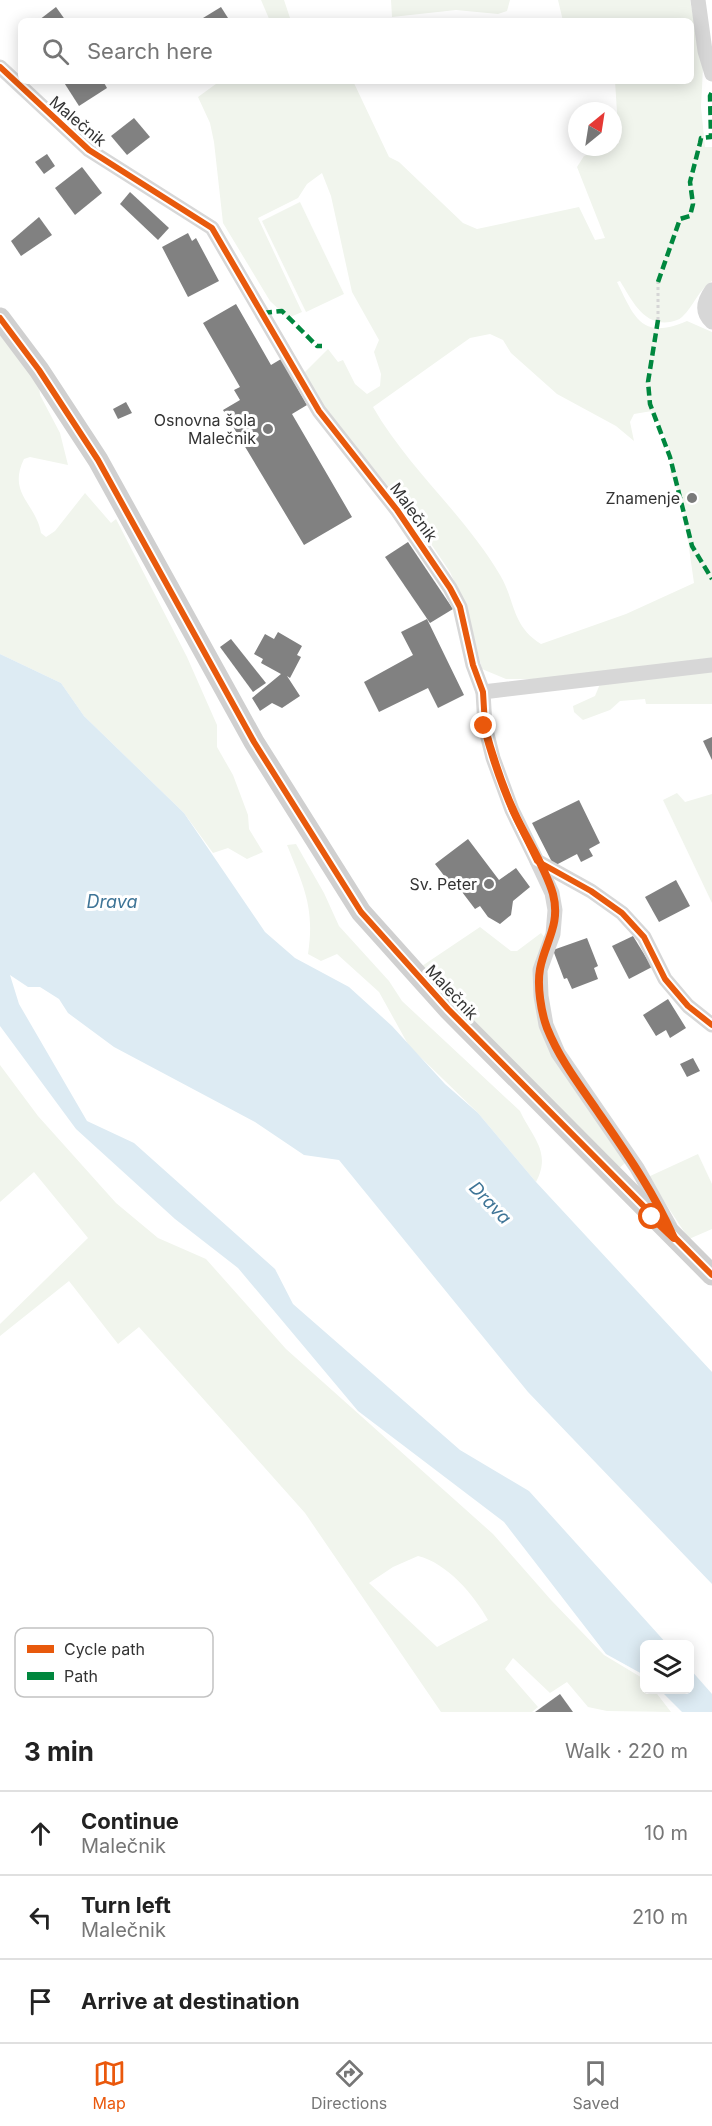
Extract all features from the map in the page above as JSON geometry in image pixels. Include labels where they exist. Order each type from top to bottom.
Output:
[{"type":"street","points":[[698,0],[705,51],[712,74]]},
{"type":"street","name":"Malečnik","points":[[0,67],[18,84]]},
{"type":"street","name":"Malečnik","points":[[18,84],[89,150],[212,228],[318,411],[397,510],[450,588],[460,607],[473,665],[483,692],[484,726],[493,758],[513,810],[552,893],[555,910],[553,934],[540,970],[541,996],[546,1025],[558,1053],[637,1168],[661,1208],[674,1238]]},
{"type":"street","points":[[712,290],[705,303],[705,315],[712,322]]},
{"type":"street","name":"Malečnik","points":[[0,318],[62,403],[98,460],[254,742],[361,912],[448,1009],[712,1275]]},
{"type":"street","points":[[483,692],[712,665]]},
{"type":"street","points":[[537,861],[591,891],[622,913],[644,937],[664,979],[693,1011],[712,1025]]},
{"type":"path","points":[[658,282],[658,320]]},
{"type":"shaded area","points":[[261,0],[284,0],[290,18],[269,18]]},
{"type":"shaded area","points":[[391,0],[510,0],[507,11],[498,14],[456,10],[392,17]]},
{"type":"shaded area","points":[[558,0],[690,0],[693,18],[562,18]]},
{"type":"shaded area","points":[[694,21],[703,68],[701,107],[705,147],[712,147],[712,281],[681,318],[670,322],[652,320],[645,316],[620,281],[617,282],[635,316],[650,327],[660,328],[687,321],[712,332],[712,658],[537,679],[506,679],[482,669],[467,609],[450,572],[408,510],[331,417],[304,373],[328,349],[338,362],[343,360],[355,384],[367,394],[380,386],[381,374],[374,352],[379,340],[352,292],[331,196],[322,173],[307,184],[298,198],[258,218],[302,312],[288,318],[270,301],[223,223],[214,142],[210,123],[198,97],[216,84],[354,84],[389,157],[399,162],[463,223],[477,229],[579,207],[595,240],[605,238],[577,167],[584,156],[622,156],[622,102],[616,102],[615,84],[694,84]],"holes":[[[490,334],[503,340],[511,353],[557,394],[616,426],[634,441],[630,422],[634,414],[652,411],[666,438],[671,457],[670,473],[682,499],[694,583],[626,614],[541,644],[531,637],[519,621],[505,585],[486,553],[403,450],[373,407],[470,338]]]},
{"type":"shaded area","points":[[300,202],[344,294],[306,312],[262,221]]},
{"type":"shaded area","points":[[0,334],[39,385],[40,395],[60,433],[68,465],[30,457],[24,459],[19,481],[21,490],[41,533],[46,537],[55,531],[85,493],[111,523],[116,519],[187,657],[217,725],[217,747],[233,775],[248,815],[249,829],[263,852],[247,859],[228,848],[213,853],[184,813],[84,716],[61,683],[0,654]]},
{"type":"shaded area","points":[[712,669],[712,704],[646,704],[645,699],[620,701],[610,710],[583,720],[574,712],[573,706],[595,696],[600,684]]},
{"type":"shaded area","points":[[677,793],[685,802],[712,794],[712,903],[663,800]]},
{"type":"shaded area","points":[[296,844],[324,893],[339,926],[389,981],[402,1001],[520,1111],[541,1153],[542,1162],[536,1182],[478,1113],[409,1046],[379,992],[337,954],[321,961],[308,954],[309,910],[303,886],[287,845]]},
{"type":"shaded area","points":[[480,927],[511,951],[517,951],[541,933],[546,939],[536,1002],[625,1163],[616,1171],[422,966]]},
{"type":"shaded area","points":[[0,1065],[38,1116],[116,1203],[158,1238],[206,1259],[286,1349],[493,1534],[551,1600],[604,1655],[640,1677],[640,1694],[657,1694],[671,1712],[607,1711],[588,1707],[567,1682],[550,1693],[513,1658],[505,1669],[538,1707],[532,1712],[441,1712],[305,1513],[139,1327],[118,1344],[69,1281],[0,1336],[0,1324],[88,1238],[34,1172],[0,1202]],"holes":[[[418,1556],[439,1565],[459,1581],[488,1620],[437,1647],[369,1583],[393,1567]]]},
{"type":"shaded area","points":[[698,1154],[712,1184],[712,1229],[689,1239],[648,1177]]},
{"type":"water","name":"Drava","points":[[0,654],[61,683],[84,716],[184,813],[265,932],[295,958],[349,987],[392,1026],[445,1084],[478,1113],[536,1182],[712,1372],[712,1584],[528,1392],[339,1160],[304,1155],[255,1122],[114,1047],[68,1013],[59,999],[40,987],[28,987],[10,975],[19,1004],[87,1121],[134,1143],[275,1269],[293,1304],[460,1450],[529,1491],[663,1640],[640,1640],[640,1673],[606,1654],[504,1522],[358,1411],[238,1268],[175,1219],[76,1129],[0,1026]]},
{"type":"water","points":[[694,1674],[712,1694],[712,1712],[682,1712],[664,1694],[694,1694]]},
{"type":"building","points":[[56,7],[64,18],[42,18]]},
{"type":"building","points":[[221,7],[228,18],[203,18]]},
{"type":"building","points":[[65,84],[105,84],[107,88],[79,106]]},
{"type":"building","points":[[134,118],[150,137],[127,155],[111,136]]},
{"type":"building","points":[[47,154],[55,166],[44,174],[35,162]]},
{"type":"building","points":[[82,167],[102,193],[75,215],[55,188]]},
{"type":"building","points":[[130,192],[169,228],[158,240],[120,204]]},
{"type":"building","points":[[39,217],[52,235],[21,256],[11,241]]},
{"type":"building","points":[[188,233],[192,241],[196,238],[219,281],[188,297],[162,247]]},
{"type":"building","name":"Osnovna šola Malečnik","points":[[236,304],[271,365],[281,359],[307,405],[292,414],[352,517],[304,545],[223,410],[240,400],[234,390],[240,387],[203,323]]},
{"type":"building","points":[[126,402],[132,413],[118,419],[113,409]]},
{"type":"building","points":[[408,542],[453,609],[430,623],[385,557]]},
{"type":"building","points":[[427,619],[464,695],[438,708],[428,688],[379,712],[364,682],[413,655],[401,632]]},
{"type":"building","points":[[278,632],[302,646],[297,655],[301,657],[290,678],[287,676],[300,696],[282,708],[272,703],[260,711],[252,698],[281,674],[261,663],[263,659],[254,654],[265,634],[274,639]]},
{"type":"building","points":[[231,639],[266,683],[253,692],[220,647]]},
{"type":"building","points":[[712,737],[712,760],[703,741]]},
{"type":"building","points":[[579,800],[600,843],[589,849],[593,856],[581,862],[577,854],[554,866],[532,823]]},
{"type":"building","name":"Sv. Peter","points":[[468,839],[499,880],[516,868],[530,887],[513,901],[511,915],[500,924],[488,917],[480,906],[475,909],[459,888],[456,891],[435,864]]},
{"type":"building","points":[[676,880],[690,906],[659,922],[645,897]]},
{"type":"building","points":[[633,936],[652,967],[629,979],[612,946]]},
{"type":"building","points":[[587,938],[598,966],[594,968],[598,979],[572,989],[567,978],[564,979],[553,950]]},
{"type":"building","points":[[668,999],[686,1028],[670,1038],[666,1030],[656,1036],[643,1015]]},
{"type":"building","points":[[693,1058],[700,1071],[687,1077],[680,1064]]},
{"type":"building","points":[[560,1694],[573,1712],[535,1712]]},
{"type":"marked path","points":[[658,282],[680,219],[690,216],[693,204],[690,182],[701,138],[711,137],[710,96],[712,92]]},
{"type":"marked path","points":[[263,313],[282,311],[317,346],[322,346]]},
{"type":"marked path","points":[[658,320],[648,382],[650,404],[670,457],[692,546],[712,579]]},
{"type":"cycle path","points":[[0,67],[18,84]]},
{"type":"cycle path","points":[[18,84],[89,150],[212,228],[319,411],[397,510],[450,588],[460,607],[473,665],[483,692],[485,726],[493,758],[512,810],[537,861],[591,891],[622,913],[644,937],[665,979],[688,1006],[712,1025]]},
{"type":"cycle path","points":[[0,318],[39,370],[98,460],[254,742],[361,912],[448,1009],[712,1275]]},
{"type":"place","name":"Osnovna šola Malečnik","points":[[268,429]]},
{"type":"place","name":"Znamenje","points":[[692,498]]},
{"type":"place","name":"Sv. Peter","points":[[489,884]]},
{"type":"route","points":[[484,726],[493,758],[513,810],[552,893],[555,910],[553,934],[540,970],[541,996],[546,1025],[558,1053],[637,1168],[661,1208],[674,1238],[652,1217]]}]
